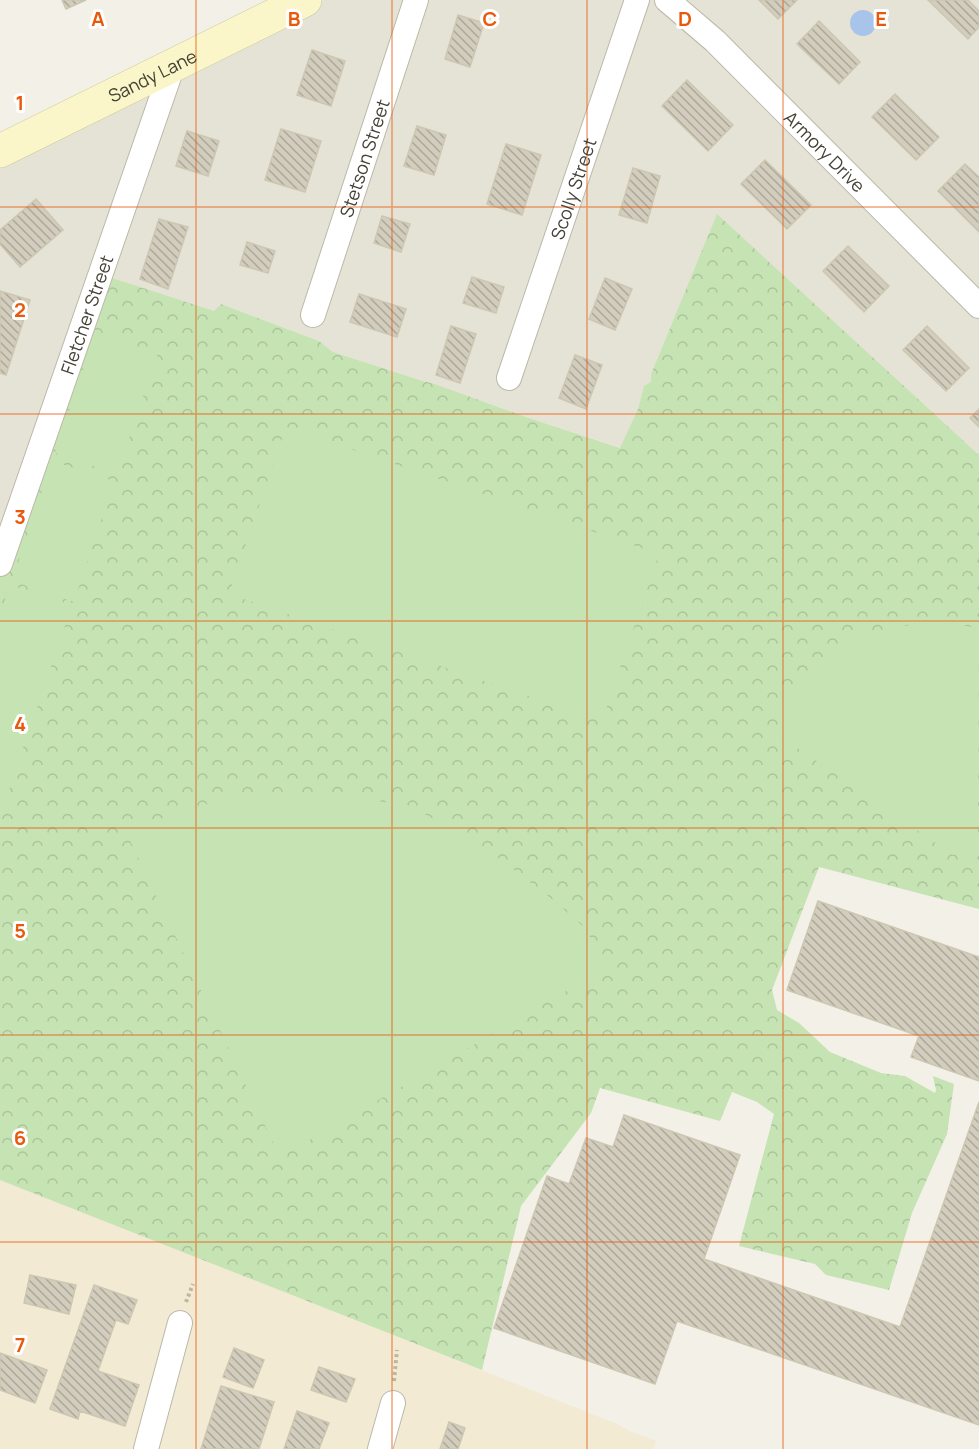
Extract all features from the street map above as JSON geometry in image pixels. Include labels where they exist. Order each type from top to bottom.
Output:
[{"type":"main road","name":"Sandy Lane","points":[[0,151],[305,0]]},
{"type":"street","name":"Stetson Street","points":[[313,315],[416,0]]},
{"type":"street","name":"Scolly Street","points":[[509,378],[637,0]]},
{"type":"street","name":"Armory Drive","points":[[668,0],[715,41],[979,306]]},
{"type":"street","name":"Fletcher Street","points":[[0,564],[173,65]]},
{"type":"street","points":[[146,1449],[180,1323]]},
{"type":"street","points":[[380,1449],[393,1403]]},
{"type":"path","points":[[393,1403],[397,1350]]},
{"type":"shaded area","points":[[297,0],[979,0],[979,455],[717,215],[651,374],[652,382],[644,387],[638,409],[621,448],[435,384],[333,352],[319,341],[221,304],[214,312],[103,275],[0,569],[0,149]]},
{"type":"shaded area","points":[[0,1179],[617,1424],[656,1441],[653,1449],[0,1449]]},
{"type":"green space","points":[[717,214],[979,455],[979,909],[819,867],[772,990],[777,1010],[799,1023],[830,1052],[881,1073],[905,1076],[935,1093],[933,1076],[954,1084],[947,1134],[912,1213],[889,1290],[826,1275],[815,1264],[739,1246],[774,1114],[757,1102],[732,1092],[720,1121],[600,1088],[591,1113],[521,1206],[482,1370],[0,1180],[0,569],[103,275],[214,311],[221,304],[319,341],[333,352],[435,384],[620,448],[638,409],[644,386],[651,382],[651,374]]},
{"type":"green space","points":[[95,333],[158,353],[117,474],[55,453]]},
{"type":"green space","points":[[286,427],[659,554],[602,721],[229,594]]},
{"type":"green space","points":[[52,461],[114,481],[74,602],[12,581]]},
{"type":"green space","points":[[10,585],[72,605],[31,726],[0,715],[0,614]]},
{"type":"green space","points":[[933,621],[979,628],[978,845],[953,855],[777,734],[783,701],[807,671],[842,643],[882,630]]},
{"type":"green space","points":[[0,716],[30,727],[0,817]]},
{"type":"green space","points":[[236,795],[332,795],[407,805],[476,841],[552,899],[585,928],[606,968],[280,1157],[125,830]]},
{"type":"water","points":[[863,10],[872,14],[876,23],[872,32],[863,36],[854,32],[850,23],[854,14]]},
{"type":"building","points":[[62,0],[86,0],[66,9]]},
{"type":"building","points":[[759,0],[797,0],[778,19]]},
{"type":"building","points":[[928,0],[968,0],[979,11],[979,27],[968,39]]},
{"type":"building","points":[[458,15],[484,23],[470,67],[445,59]]},
{"type":"building","points":[[819,21],[860,62],[839,84],[797,44]]},
{"type":"building","points":[[312,50],[345,61],[331,106],[297,95]]},
{"type":"building","points":[[687,80],[733,125],[708,151],[662,106]]},
{"type":"building","points":[[895,94],[939,137],[916,160],[872,117]]},
{"type":"building","points":[[417,126],[446,135],[434,175],[404,166]]},
{"type":"building","points":[[281,129],[321,141],[305,192],[265,180]]},
{"type":"building","points":[[187,131],[219,141],[208,176],[176,166]]},
{"type":"building","points":[[506,144],[541,155],[522,215],[487,204]]},
{"type":"building","points":[[765,160],[811,205],[787,229],[741,184]]},
{"type":"building","points":[[965,164],[979,177],[979,232],[938,191]]},
{"type":"building","points":[[633,168],[660,176],[647,223],[619,215]]},
{"type":"building","points":[[36,199],[63,230],[20,267],[0,244],[0,230]]},
{"type":"building","points":[[382,216],[410,224],[401,252],[374,243]]},
{"type":"building","points":[[159,219],[188,227],[168,289],[140,279]]},
{"type":"building","points":[[247,242],[275,251],[268,273],[240,265]]},
{"type":"building","points":[[848,246],[889,286],[864,312],[823,271]]},
{"type":"building","points":[[472,277],[504,287],[496,313],[463,303]]},
{"type":"building","points":[[605,278],[632,289],[615,330],[589,319]]},
{"type":"building","points":[[0,291],[30,300],[6,375],[0,373]]},
{"type":"building","points":[[359,294],[406,309],[397,337],[350,322]]},
{"type":"building","points":[[451,326],[476,334],[460,383],[436,375]]},
{"type":"building","points":[[927,326],[969,368],[946,391],[903,350]]},
{"type":"building","points":[[575,355],[602,365],[586,409],[559,398]]},
{"type":"building","points":[[979,409],[979,427],[970,418]]},
{"type":"building","points":[[818,901],[979,957],[979,1081],[911,1057],[919,1036],[787,990]]},
{"type":"building","points":[[979,1102],[979,1425],[677,1321],[655,1384],[494,1328],[547,1176],[569,1184],[586,1138],[613,1147],[624,1115],[740,1155],[704,1259],[900,1327]]},
{"type":"building","points":[[30,1275],[76,1285],[69,1314],[24,1303]]},
{"type":"building","points":[[94,1285],[137,1300],[128,1324],[116,1320],[98,1371],[139,1385],[125,1426],[80,1411],[78,1419],[50,1409]]},
{"type":"building","points":[[234,1348],[264,1360],[253,1388],[223,1377]]},
{"type":"building","points":[[0,1353],[47,1370],[35,1403],[0,1390]]},
{"type":"building","points":[[319,1367],[355,1379],[346,1402],[311,1390]]},
{"type":"building","points":[[221,1386],[274,1402],[259,1449],[201,1449]]},
{"type":"building","points":[[297,1411],[329,1423],[319,1449],[284,1449]]},
{"type":"building","points":[[449,1422],[465,1428],[458,1449],[440,1449]]}]
